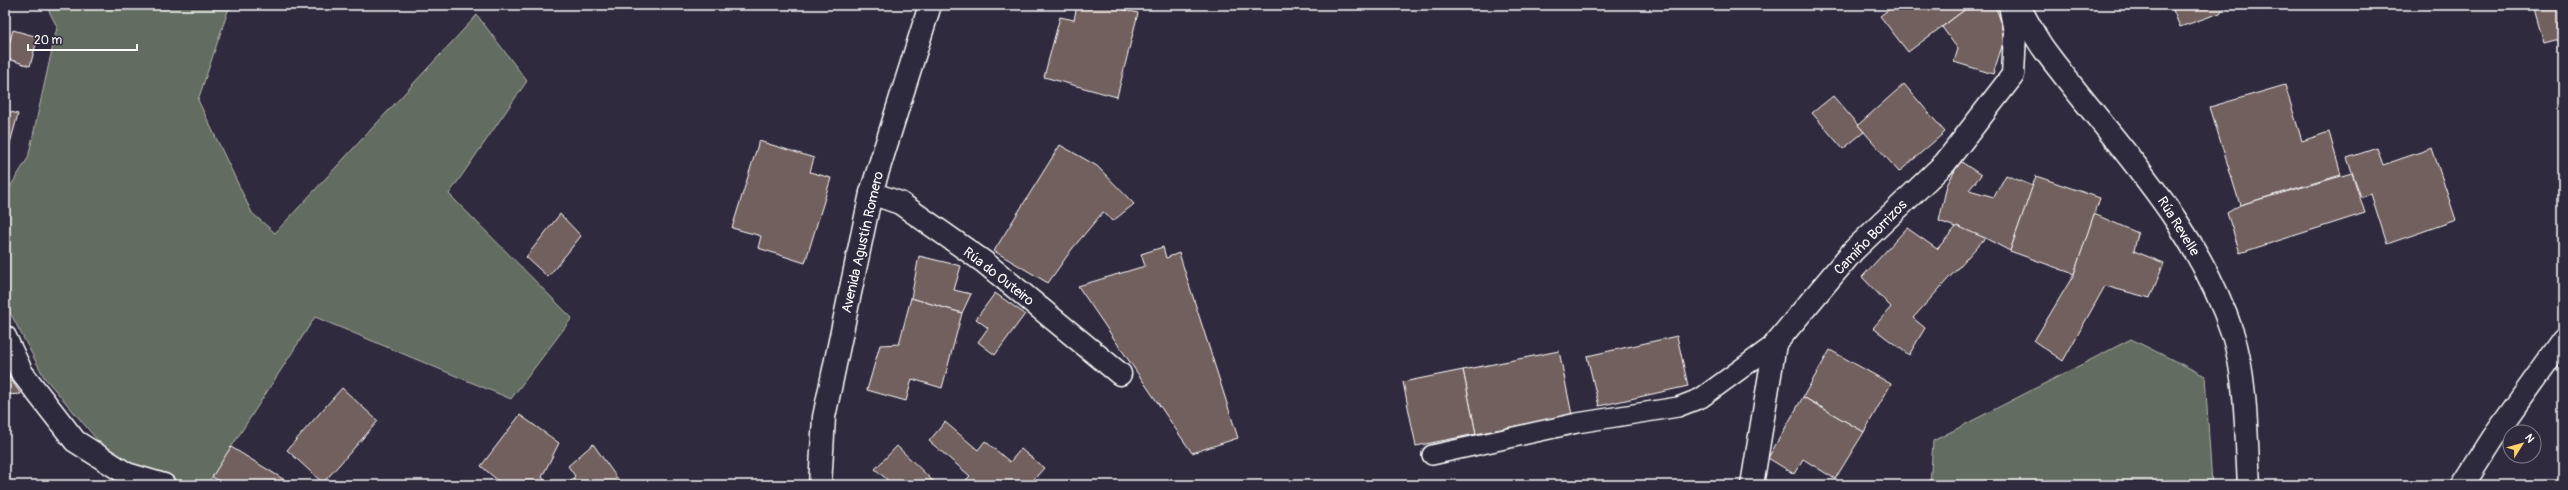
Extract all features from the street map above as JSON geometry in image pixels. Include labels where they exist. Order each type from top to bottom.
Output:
[{"type":"street","name":"Avenida Agustín Romero","points":[[820,485],[824,417],[871,192],[930,5]]},
{"type":"street","name":"Camiño Borrizos","points":[[1775,344],[1853,251],[1945,163],[2013,74],[2015,32],[2010,5]]},
{"type":"street","name":"Rúa Revelle","points":[[2018,5],[2045,51],[2167,204],[2215,286],[2234,337],[2244,398],[2249,485]]},
{"type":"street","name":"Rúa do Outeiro","points":[[871,192],[900,203],[965,249],[1120,374]]},
{"type":"street","points":[[5,337],[22,373],[75,441],[126,474],[164,485]]},
{"type":"street","points":[[2463,485],[2493,438],[2563,340]]},
{"type":"street","points":[[1752,485],[1775,344]]},
{"type":"lane","points":[[1432,455],[1577,423],[1678,407],[1701,398],[1775,344]]},
{"type":"shaded area","points":[[46,5],[233,5],[228,11],[198,100],[252,213],[275,233],[477,15],[527,81],[449,194],[572,318],[511,399],[315,317],[207,485],[126,485],[126,474],[44,377],[5,303],[5,195],[28,158],[57,27]]},
{"type":"shaded area","points":[[2131,339],[2205,376],[2212,485],[1930,485],[1933,441]]},
{"type":"building","points":[[1077,5],[1105,5],[1138,13],[1117,97],[1044,77],[1060,17],[1074,20]]},
{"type":"building","points":[[1895,5],[1971,5],[1908,52],[1880,16]]},
{"type":"building","points":[[1971,5],[1995,5],[2001,22],[2004,40],[1993,74],[1954,62],[1958,49],[1942,27]]},
{"type":"building","points":[[2171,5],[2226,5],[2220,13],[2180,27]]},
{"type":"building","points":[[2533,5],[2563,5],[2563,39],[2544,44]]},
{"type":"building","points":[[13,30],[38,37],[30,66],[5,58]]},
{"type":"building","points":[[1904,84],[1945,132],[1899,172],[1858,125]]},
{"type":"building","points":[[2285,85],[2302,141],[2329,132],[2341,175],[2240,205],[2210,107]]},
{"type":"building","points":[[1833,96],[1864,132],[1843,149],[1812,113]]},
{"type":"building","points":[[5,110],[18,114],[6,158],[5,157]]},
{"type":"building","points":[[759,141],[814,158],[810,172],[831,178],[805,263],[758,248],[761,236],[732,228]]},
{"type":"building","points":[[1060,145],[1097,166],[1134,204],[1113,221],[1103,212],[1072,249],[1048,283],[994,251]]},
{"type":"building","points":[[2377,148],[2383,165],[2432,148],[2456,220],[2387,244],[2371,194],[2361,197],[2347,158]]},
{"type":"building","points":[[1960,161],[1981,175],[1969,190],[1994,197],[2006,175],[2033,186],[2010,251],[1985,238],[1939,221],[1947,185]]},
{"type":"building","points":[[2352,173],[2365,213],[2240,253],[2227,213],[2240,205]]},
{"type":"building","points":[[2036,176],[2100,198],[2074,274],[2010,251]]},
{"type":"building","points":[[560,214],[581,236],[548,277],[526,257]]},
{"type":"building","points":[[2094,214],[2138,233],[2134,251],[2164,263],[2150,298],[2105,286],[2063,361],[2034,341],[2074,274]]},
{"type":"building","points":[[1957,226],[1985,238],[1913,318],[1925,328],[1909,355],[1873,328],[1891,307],[1862,277],[1907,228],[1937,249]]},
{"type":"building","points":[[1163,247],[1166,258],[1179,253],[1238,438],[1192,453],[1078,286],[1145,266],[1141,254]]},
{"type":"building","points":[[919,256],[961,266],[954,290],[971,294],[962,313],[911,298]]},
{"type":"building","points":[[995,293],[1025,314],[995,355],[978,342],[988,328],[976,319]]},
{"type":"building","points":[[911,298],[962,313],[942,388],[912,379],[906,401],[867,390],[880,345],[899,344]]},
{"type":"building","points":[[1677,336],[1688,386],[1599,406],[1587,356]]},
{"type":"building","points":[[1830,350],[1891,384],[1864,432],[1803,397]]},
{"type":"building","points":[[1559,351],[1572,415],[1476,434],[1463,370]]},
{"type":"building","points":[[1463,370],[1476,434],[1416,446],[1403,382]]},
{"type":"building","points":[[5,374],[7,374],[21,394],[5,395]]},
{"type":"building","points":[[342,388],[378,421],[323,483],[287,450]]},
{"type":"building","points":[[1803,397],[1864,432],[1835,479],[1803,459],[1794,474],[1768,458]]},
{"type":"building","points":[[520,415],[559,443],[542,477],[549,485],[503,485],[481,466]]},
{"type":"building","points":[[945,422],[978,450],[985,441],[1010,462],[1021,449],[1044,468],[1029,485],[961,485],[970,476],[929,441]]},
{"type":"building","points":[[593,444],[622,485],[567,485],[575,476],[568,466]]},
{"type":"building","points":[[897,446],[937,485],[893,485],[875,469]]},
{"type":"building","points":[[231,447],[288,482],[286,485],[227,485],[212,477]]}]
